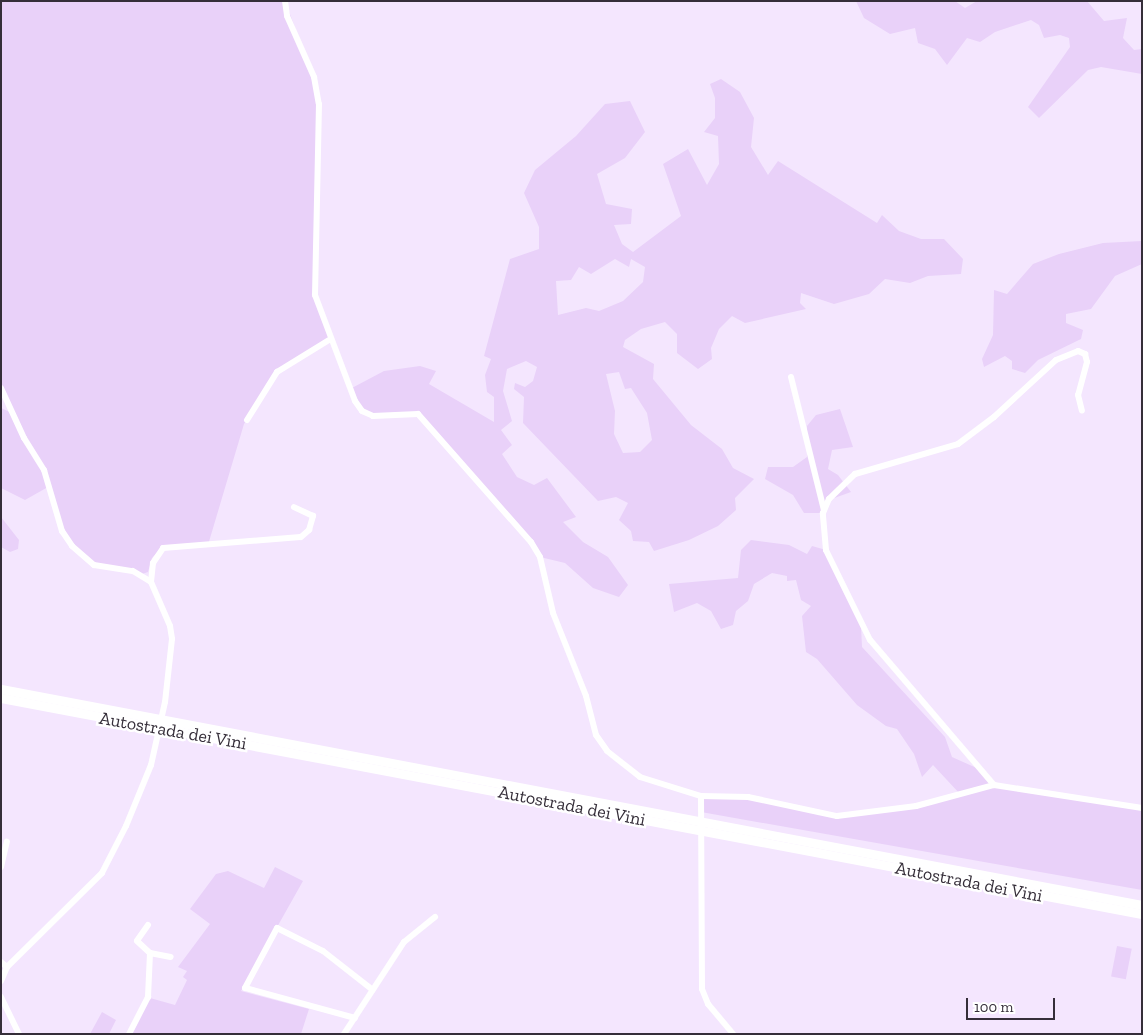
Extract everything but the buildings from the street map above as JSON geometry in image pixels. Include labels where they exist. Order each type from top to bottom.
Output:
[{"type":"highway","name":"Autostrada dei Vini","points":[[1,689],[82,704],[239,738],[718,829],[1142,914]]},
{"type":"highway","name":"Autostrada dei Vini","points":[[1,698],[80,714],[239,738]]},
{"type":"highway","name":"Autostrada dei Vini","points":[[718,829],[1142,905]]},
{"type":"street","points":[[285,1],[287,16],[314,77],[319,104],[315,295],[329,340],[362,411],[373,416],[418,414],[531,542],[540,557],[553,613],[586,696],[596,735],[606,751],[640,777],[701,796],[748,797],[837,816],[916,806],[994,785],[1142,808]]},
{"type":"street","points":[[247,420],[277,372],[329,340]]},
{"type":"street","points":[[824,510],[835,493],[855,474],[948,448],[972,436],[1056,360],[1078,351],[1085,354],[1087,362],[1078,396],[1082,411]]},
{"type":"street","points":[[791,377],[824,510],[826,550],[870,640],[994,785]]},
{"type":"street","points":[[1,388],[24,438],[44,470],[62,531],[72,546],[94,565],[133,571],[151,582]]},
{"type":"street","points":[[1,981],[7,968],[102,873],[142,793],[165,702],[172,639],[170,626],[151,582],[153,563],[163,548],[301,537],[309,530],[314,516],[294,507]]},
{"type":"street","points":[[701,796],[702,989],[708,1004],[733,1034]]},
{"type":"street","points":[[1,867],[7,842]]},
{"type":"street","points":[[344,1034],[404,942],[435,917]]},
{"type":"street","points":[[148,925],[137,941],[150,953],[171,957]]},
{"type":"street","points":[[355,1018],[245,988],[277,928],[323,951],[373,990]]},
{"type":"street","points":[[129,1034],[148,997],[150,953]]},
{"type":"street","points":[[1,962],[7,968]]},
{"type":"street","points":[[1,997],[19,1034]]},
{"type":"shaded area","points":[[1,1],[285,1],[314,77],[319,104],[315,295],[329,340],[277,372],[244,424],[208,545],[163,546],[152,558],[148,572],[142,574],[88,561],[62,531],[48,487],[25,500],[1,488],[1,408],[12,413],[1,388]]},
{"type":"shaded area","points":[[856,1],[955,1],[965,8],[977,1],[1087,1],[1104,21],[1127,18],[1123,38],[1134,50],[1142,49],[1142,74],[1101,67],[1088,70],[1039,118],[1028,107],[1070,47],[1069,38],[1060,35],[1044,38],[1039,25],[1031,20],[995,32],[980,42],[967,38],[947,65],[935,49],[918,43],[915,28],[890,34],[864,18]]},
{"type":"shaded area","points":[[721,79],[740,92],[754,118],[751,147],[768,175],[778,161],[877,223],[882,215],[899,231],[921,239],[944,239],[963,259],[961,274],[928,276],[910,283],[885,279],[869,294],[834,304],[801,293],[800,303],[806,309],[745,323],[732,316],[719,329],[711,348],[712,359],[698,369],[677,353],[677,334],[665,322],[641,329],[625,340],[623,347],[654,364],[653,379],[691,425],[722,449],[733,468],[754,479],[735,498],[736,510],[718,526],[689,540],[654,551],[649,542],[633,541],[631,531],[619,520],[628,503],[616,497],[598,501],[523,423],[524,397],[514,389],[515,383],[525,387],[533,381],[537,367],[526,361],[507,369],[503,391],[512,421],[501,430],[512,445],[502,454],[517,477],[534,485],[547,478],[576,517],[563,522],[583,542],[608,557],[628,585],[619,597],[593,588],[565,563],[540,557],[418,414],[373,416],[362,411],[350,389],[384,371],[420,366],[436,371],[429,384],[494,422],[494,397],[487,392],[485,375],[491,359],[484,356],[510,259],[539,249],[539,227],[524,193],[535,170],[576,136],[605,104],[630,101],[645,132],[625,158],[597,174],[606,204],[632,209],[631,224],[614,225],[622,244],[633,252],[681,216],[663,164],[688,149],[707,185],[719,164],[718,136],[704,132],[715,118],[715,98],[710,84]],"holes":[[[615,259],[629,267],[631,259],[645,267],[643,282],[623,301],[599,311],[586,308],[558,315],[556,281],[571,280],[579,267],[591,274]],[[619,372],[625,389],[631,388],[647,413],[652,440],[640,452],[623,453],[614,434],[615,411],[606,374]]]},
{"type":"shaded area","points":[[1142,241],[1142,264],[1115,276],[1091,309],[1066,314],[1066,323],[1083,330],[1081,339],[1038,360],[1025,373],[1012,369],[1012,361],[1005,356],[984,367],[982,359],[993,335],[994,290],[1007,294],[1033,264],[1059,254],[1103,243]]},
{"type":"shaded area","points":[[840,409],[853,447],[832,450],[828,469],[838,475],[851,492],[826,501],[823,513],[804,513],[793,495],[765,479],[768,467],[793,467],[807,457],[807,426],[816,415]]},
{"type":"shaded area","points":[[1,517],[19,540],[18,549],[10,552],[1,547]]},
{"type":"shaded area","points":[[751,540],[789,545],[807,554],[812,546],[826,550],[861,626],[862,647],[945,737],[952,757],[981,770],[994,785],[1142,808],[1142,890],[701,812],[701,796],[748,797],[837,816],[916,806],[960,794],[933,765],[922,777],[914,754],[897,729],[886,726],[857,705],[817,659],[806,652],[802,616],[811,606],[801,600],[796,580],[787,581],[787,576],[772,573],[754,584],[748,601],[736,611],[733,625],[721,629],[711,611],[697,603],[674,612],[669,584],[738,578],[741,550]]},
{"type":"shaded area","points":[[275,867],[303,881],[241,991],[309,1009],[301,1034],[132,1034],[150,998],[175,1005],[187,980],[183,977],[187,971],[178,967],[210,924],[190,909],[216,874],[228,871],[264,888]]},
{"type":"shaded area","points":[[1117,946],[1132,949],[1126,979],[1111,976]]},
{"type":"shaded area","points":[[102,1012],[116,1020],[109,1034],[90,1034]]}]
